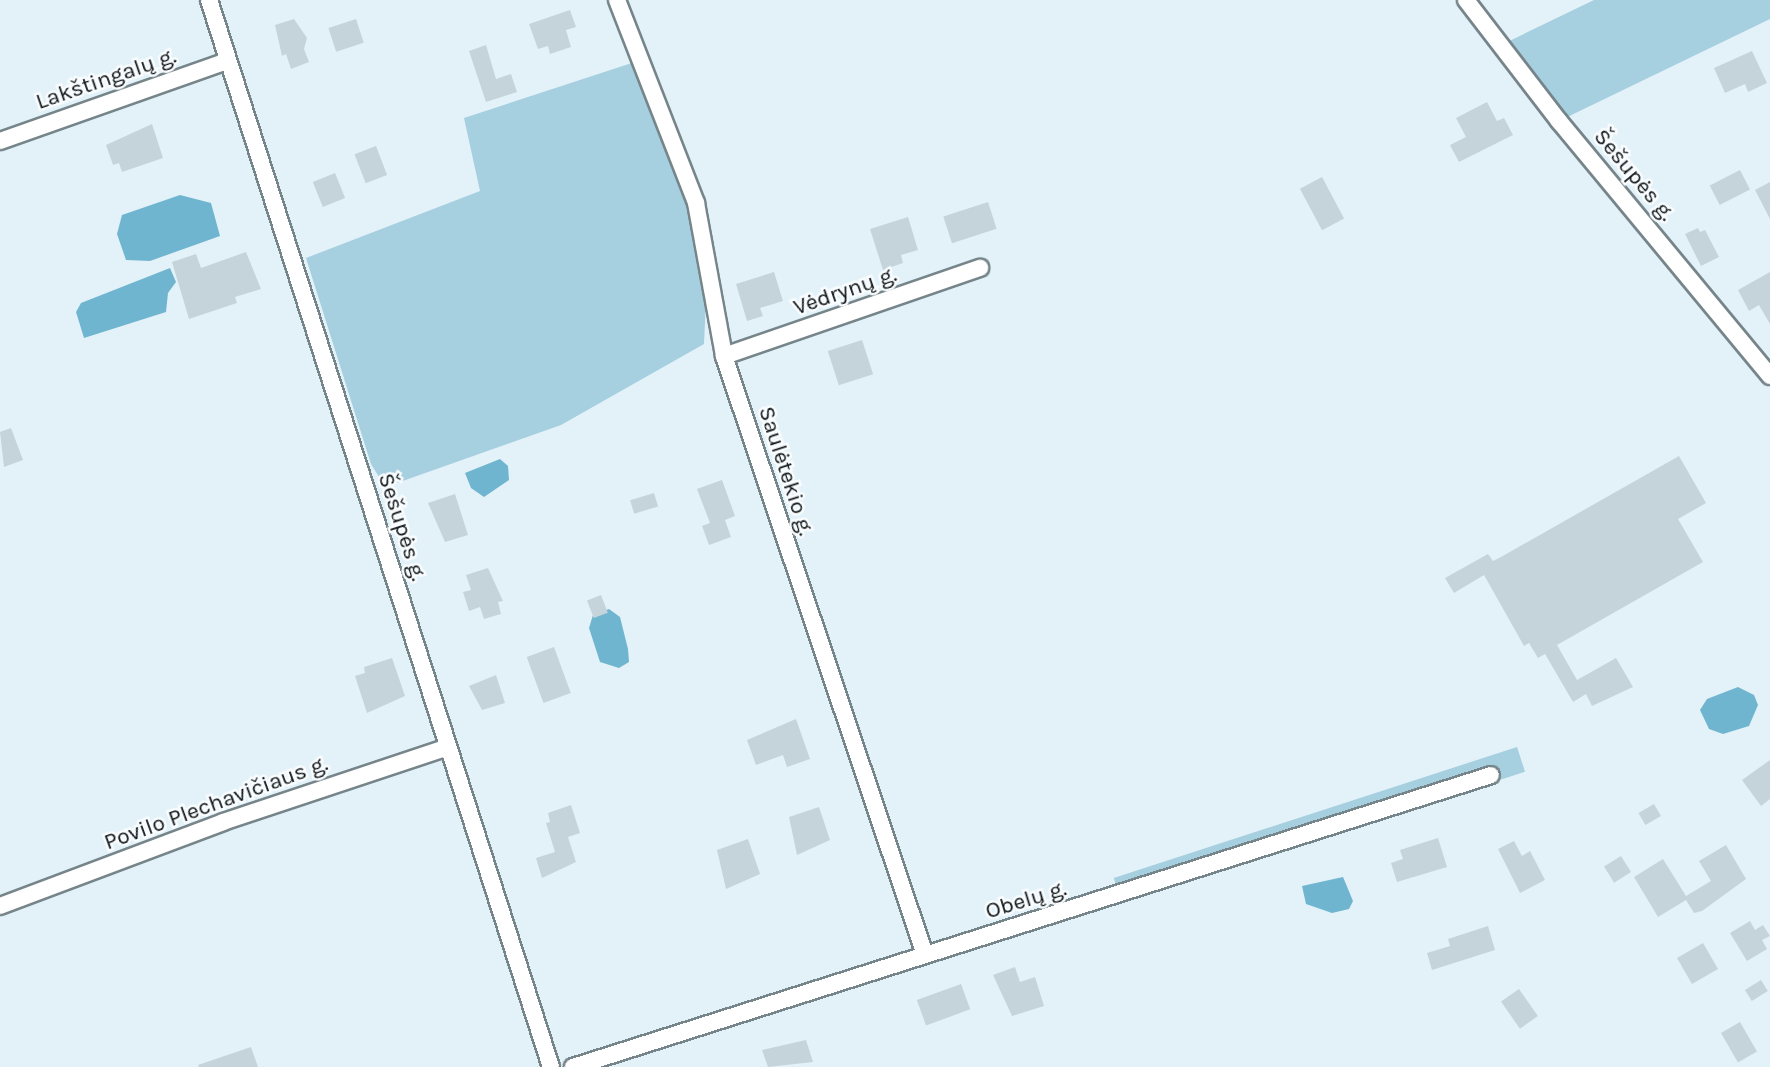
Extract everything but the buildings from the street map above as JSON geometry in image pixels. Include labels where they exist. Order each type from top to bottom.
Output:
[{"type":"street","name":"Šešupės g.","points":[[209,0],[551,1067]]},
{"type":"street","name":"Saulėtekio g.","points":[[617,0],[696,203],[724,356],[925,955]]},
{"type":"street","name":"Šešupės g.","points":[[1466,0],[1559,121],[1770,376]]},
{"type":"street","name":"Lakštingalų g.","points":[[0,141],[228,61]]},
{"type":"street","name":"Vėdrynų g.","points":[[724,356],[981,268]]},
{"type":"street","name":"Povilo Plechavičiaus g.","points":[[0,906],[223,822],[448,747]]},
{"type":"street","name":"Obelų g.","points":[[573,1067],[1491,775]]},
{"type":"shaded area","points":[[1594,0],[1770,0],[1770,19],[1559,121],[1501,45]]},
{"type":"shaded area","points":[[641,60],[709,234],[704,344],[561,425],[397,483],[379,477],[371,464],[306,258],[480,191],[464,118]]},
{"type":"shaded area","points":[[180,195],[211,203],[220,236],[150,261],[126,260],[117,234],[122,215]]},
{"type":"shaded area","points":[[170,268],[176,282],[168,293],[166,312],[84,338],[76,312],[81,303]]},
{"type":"shaded area","points":[[500,459],[508,466],[509,480],[484,497],[471,488],[465,473]]},
{"type":"shaded area","points":[[609,609],[620,617],[628,649],[629,662],[619,668],[600,662],[589,628],[593,615]]},
{"type":"shaded area","points":[[1738,687],[1754,695],[1758,705],[1749,726],[1723,734],[1709,729],[1700,710],[1707,699]]},
{"type":"shaded area","points":[[1517,747],[1525,772],[1122,903],[1114,878]]},
{"type":"shaded area","points":[[1343,877],[1353,901],[1349,909],[1332,913],[1306,904],[1302,886]]}]
